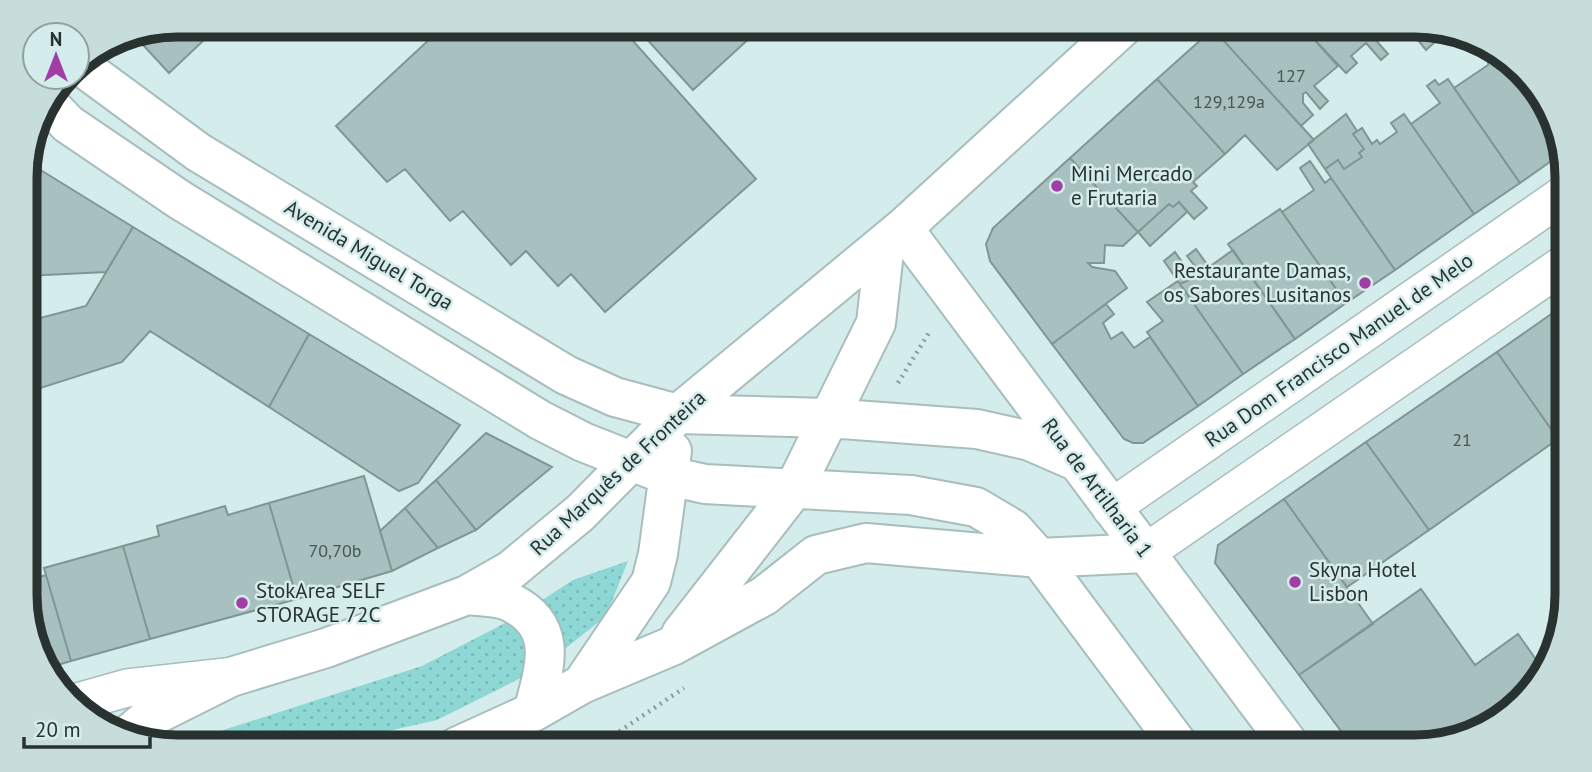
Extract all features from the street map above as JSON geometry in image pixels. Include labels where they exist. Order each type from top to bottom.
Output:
[{"type":"main road","name":"Rua Marquês de Fronteira","points":[[231,677],[326,648],[467,595],[511,570],[551,538],[678,414],[894,236],[1112,37]]},
{"type":"main road","name":"Avenida Miguel Torga","points":[[91,73],[198,152],[566,375],[615,397],[678,414],[828,418],[977,429],[1030,441],[1078,462]]},
{"type":"main road","points":[[54,109],[68,124],[180,200],[540,420],[583,442],[669,476],[705,484],[911,495],[976,507],[1013,529],[1039,558],[1171,735]]},
{"type":"main road","points":[[672,646],[794,489],[876,323],[894,236]]},
{"type":"main road","name":"Rua de Artilharia 1","points":[[894,236],[1078,462],[1282,735]]},
{"type":"main road","points":[[582,684],[651,582],[658,555],[678,414]]},
{"type":"main road","points":[[482,735],[533,712],[582,684],[672,646],[764,596],[816,555],[866,543],[1039,558],[1145,553]]},
{"type":"main road","points":[[467,595],[509,601],[534,619],[545,640],[545,664],[533,712]]},
{"type":"main road","points":[[135,729],[147,719],[231,677]]},
{"type":"street","name":"Rua Dom Francisco Manuel de Melo","points":[[1111,508],[1555,201]]},
{"type":"street","points":[[1145,553],[1555,270]]},
{"type":"street","name":"Rua Marquês de Fronteira","points":[[85,700],[127,688],[231,677]]},
{"type":"path","points":[[614,735],[688,686]]},
{"type":"shaded area","points":[[628,561],[606,616],[541,668],[437,720],[370,735],[208,735],[422,666],[513,619],[573,580]]},
{"type":"building","points":[[167,37],[207,37],[169,73],[140,42]]},
{"type":"building","points":[[432,37],[630,37],[756,179],[605,312],[571,274],[558,286],[526,251],[511,265],[463,211],[450,221],[405,169],[387,182],[336,126]]},
{"type":"building","points":[[645,37],[751,37],[693,90]]},
{"type":"building","points":[[1204,37],[1220,37],[1314,140],[1277,170],[1245,135],[1225,154],[1157,79]]},
{"type":"building","points":[[1220,37],[1312,37],[1338,66],[1314,86],[1328,101],[1320,109],[1306,92],[1303,94],[1303,103],[1313,115],[1301,126]]},
{"type":"building","points":[[1312,37],[1373,37],[1388,54],[1381,60],[1366,43],[1351,56],[1357,63],[1346,73]]},
{"type":"building","points":[[1415,37],[1432,38],[1435,42],[1426,50]]},
{"type":"building","points":[[1489,58],[1526,91],[1545,123],[1550,140],[1554,159],[1520,183],[1454,88],[1488,65]]},
{"type":"building","points":[[1157,79],[1225,154],[1193,182],[1197,186],[1191,191],[1207,208],[1194,219],[1179,202],[1173,207],[1169,204],[1138,232],[1070,158]]},
{"type":"building","points":[[1448,79],[1520,183],[1474,214],[1411,124],[1440,103],[1427,86],[1435,80],[1439,85]]},
{"type":"building","points":[[1346,114],[1357,131],[1353,134],[1364,149],[1359,153],[1362,157],[1344,169],[1338,160],[1325,169],[1308,144]]},
{"type":"building","points":[[1404,114],[1474,214],[1395,270],[1325,169],[1338,160],[1344,169],[1362,157],[1359,153],[1364,149],[1353,134],[1362,128],[1372,144],[1377,140],[1380,144],[1397,132],[1391,123]]},
{"type":"building","points":[[1070,158],[1138,232],[1123,246],[1105,245],[1104,263],[1088,263],[1092,267],[1115,271],[1127,288],[1052,344],[990,261],[986,244],[993,228]]},
{"type":"building","points":[[1310,161],[1325,183],[1331,178],[1395,270],[1346,303],[1282,212],[1314,190],[1300,168]]},
{"type":"building","points":[[37,168],[133,227],[106,272],[37,275]]},
{"type":"building","points":[[1179,202],[1187,212],[1150,246],[1138,232],[1169,204],[1173,207]]},
{"type":"building","points":[[1280,209],[1346,303],[1295,339],[1228,244]]},
{"type":"building","points":[[133,227],[309,334],[269,407],[150,331],[122,362],[37,389],[37,319],[86,306]]},
{"type":"building","points":[[1196,249],[1209,267],[1233,250],[1295,339],[1243,374],[1180,284],[1200,273],[1187,256]]},
{"type":"building","points":[[1175,252],[1193,278],[1180,284],[1164,261]]},
{"type":"building","points":[[1178,281],[1243,374],[1198,406],[1147,332],[1163,321],[1147,302]]},
{"type":"building","points":[[1106,304],[1114,314],[1103,323],[1111,339],[1122,332],[1134,348],[1150,337],[1198,406],[1143,443],[1124,439],[1052,344]]},
{"type":"building","points":[[1555,311],[1555,435],[1497,352]]},
{"type":"building","points":[[309,334],[460,425],[418,483],[399,491],[269,407]]},
{"type":"building","points":[[1497,352],[1555,435],[1555,441],[1429,530],[1366,442]]},
{"type":"building","points":[[486,433],[552,467],[476,530],[436,480]]},
{"type":"building","points":[[1366,442],[1429,530],[1347,587],[1284,499]]},
{"type":"building","points":[[364,476],[392,571],[297,599],[269,503]]},
{"type":"building","points":[[436,480],[476,530],[438,548],[405,508]]},
{"type":"building","points":[[1284,499],[1373,624],[1299,675],[1215,563],[1218,545]]},
{"type":"building","points":[[269,503],[297,599],[150,639],[123,546],[159,536],[157,526],[225,506],[228,515]]},
{"type":"building","points":[[405,508],[438,548],[392,571],[380,531]]},
{"type":"building","points":[[123,546],[150,639],[71,661],[44,568]]},
{"type":"building","points":[[46,575],[71,661],[55,666],[47,649],[38,614],[37,578]]},
{"type":"building","points":[[1421,589],[1475,665],[1518,634],[1538,663],[1514,694],[1485,717],[1469,725],[1425,735],[1344,735],[1299,675]]},
{"type":"place","name":"Mini Mercado e Frutaria","points":[[1057,186]]},
{"type":"place","name":"Restaurante Damas, os Sabores Lusitanos","points":[[1365,283]]},
{"type":"place","name":"Skyna Hotel Lisbon","points":[[1295,582]]},
{"type":"place","name":"StokArea SELF STORAGE 72C","points":[[242,603]]}]
